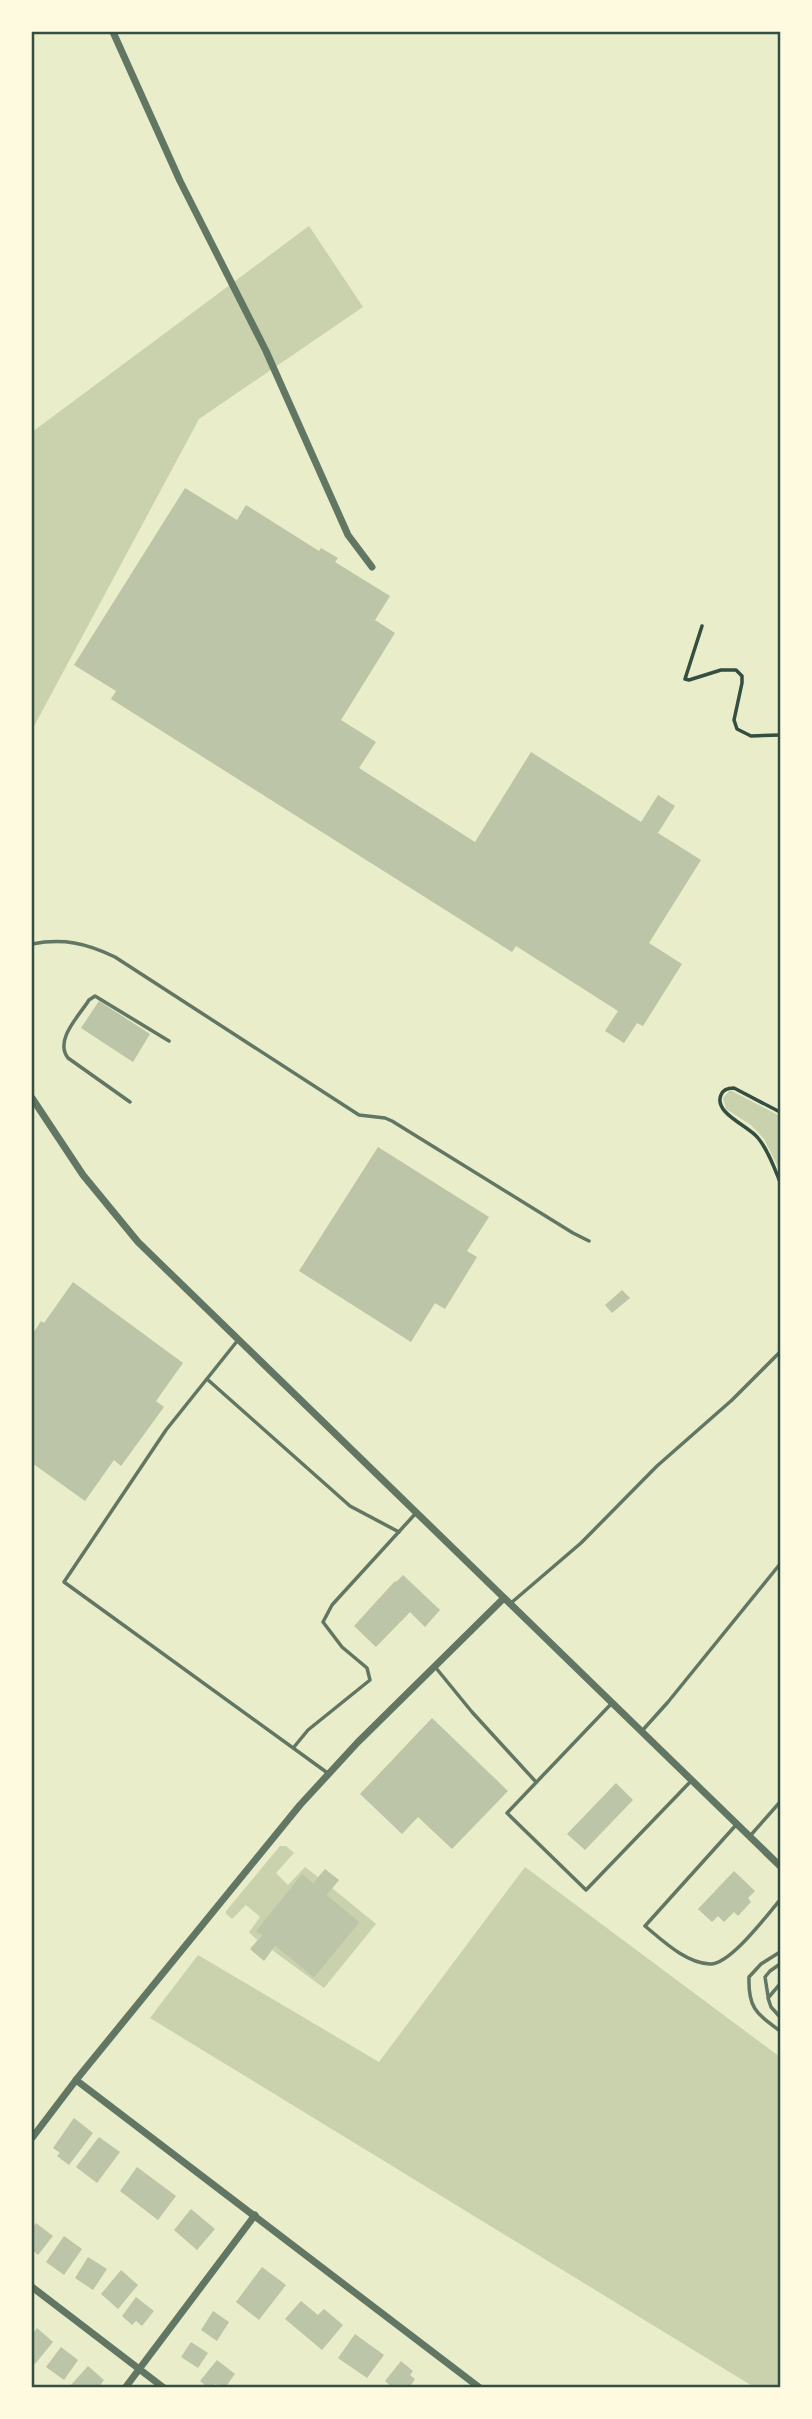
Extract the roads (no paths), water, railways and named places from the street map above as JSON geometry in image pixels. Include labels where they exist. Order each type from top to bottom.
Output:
[{"type":"street","points":[[113,32],[180,181],[265,351],[348,535],[372,568]]},
{"type":"street","points":[[32,1098],[83,1175],[138,1242],[780,1866]]},
{"type":"street","points":[[32,2138],[76,2080],[329,1773],[435,1666],[506,1602]]},
{"type":"street","points":[[76,2080],[480,2388]]},
{"type":"street","points":[[125,2388],[255,2215]]},
{"type":"street","points":[[32,2287],[164,2388]]},
{"type":"lane","points":[[32,943],[61,940],[79,942],[115,957],[359,1115],[392,1121],[589,1241]]},
{"type":"lane","points":[[130,1102],[68,1058],[63,1049],[63,1040],[89,1000],[98,996],[169,1041]]},
{"type":"lane","points":[[238,1340],[166,1430],[64,1582],[329,1773]]},
{"type":"lane","points":[[506,1602],[581,1543],[657,1466],[732,1400],[780,1352]]},
{"type":"lane","points":[[206,1379],[350,1507],[399,1532]]},
{"type":"lane","points":[[294,1747],[308,1730],[370,1680],[367,1668],[342,1647],[323,1622],[332,1605],[416,1513]]},
{"type":"lane","points":[[641,1732],[780,1564]]},
{"type":"lane","points":[[435,1666],[472,1712],[536,1782]]},
{"type":"lane","points":[[612,1703],[507,1813],[586,1890],[692,1780]]},
{"type":"lane","points":[[750,1836],[780,1802]]},
{"type":"lane","points":[[737,1824],[645,1926],[671,1947],[696,1961],[719,1963],[738,1947],[780,1899]]},
{"type":"lane","points":[[780,1952],[761,1964],[748,1977],[748,1997],[756,2012],[780,2031]]},
{"type":"lane","points":[[780,1964],[765,1978],[771,2007],[780,2017]]},
{"type":"lane","points":[[768,1998],[780,1984]]}]
